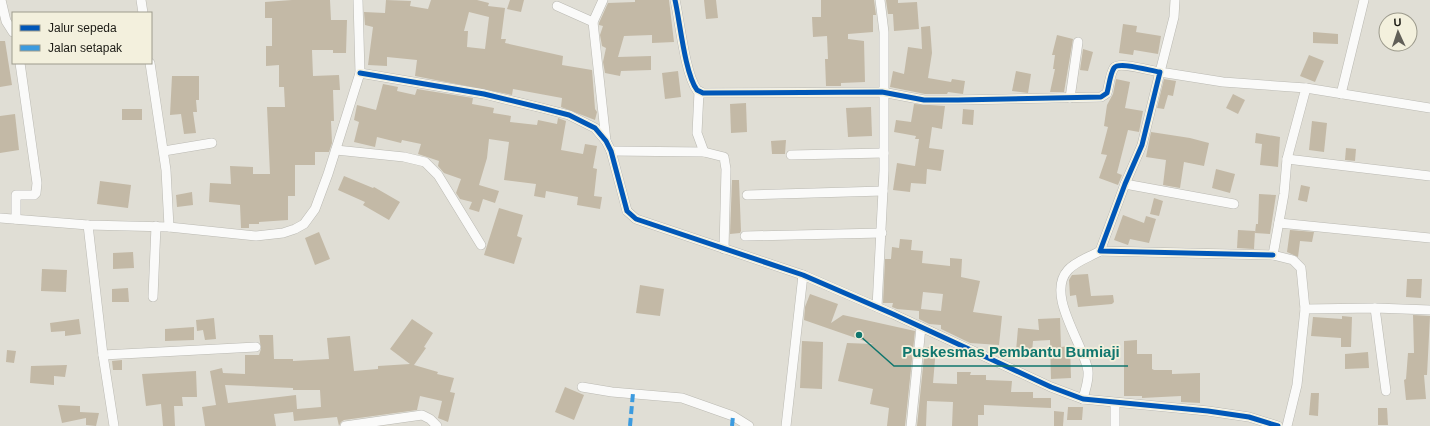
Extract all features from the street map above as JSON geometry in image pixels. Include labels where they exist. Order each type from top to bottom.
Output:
[{"type":"street","points":[[1,0],[6,21],[12,30]]},
{"type":"street","points":[[141,0],[143,12]]},
{"type":"street","points":[[0,218],[15,211],[88,225],[156,226],[169,223],[256,236],[283,233],[304,224],[315,209],[336,150],[360,73],[358,0]]},
{"type":"street","points":[[603,0],[593,22],[606,141]]},
{"type":"street","points":[[675,0],[684,48],[694,87],[699,92],[882,92],[924,100],[1101,97],[1106,94],[1113,69],[1118,65],[1125,65],[1223,82],[1306,88],[1430,108]]},
{"type":"street","points":[[877,307],[882,233],[884,153],[882,92],[884,32],[880,0]]},
{"type":"street","points":[[1100,251],[1125,184],[1144,139],[1174,17],[1175,0]]},
{"type":"street","points":[[1341,94],[1364,0]]},
{"type":"street","points":[[557,6],[593,22]]},
{"type":"street","points":[[1070,98],[1078,42]]},
{"type":"street","points":[[15,211],[17,195],[35,194],[37,183],[20,64]]},
{"type":"street","points":[[150,64],[164,150],[169,223]]},
{"type":"street","points":[[360,73],[484,94],[569,115],[595,128],[606,141],[611,151],[627,211],[632,216],[644,222],[803,275],[877,307],[1051,387],[1083,399],[1208,411],[1249,418],[1278,426]]},
{"type":"street","points":[[1273,255],[1279,223],[1287,159],[1306,88]]},
{"type":"street","points":[[699,92],[697,133],[704,152]]},
{"type":"street","points":[[164,150],[212,143]]},
{"type":"street","points":[[336,150],[404,156],[425,162],[438,175],[481,245]]},
{"type":"street","points":[[611,151],[704,152],[717,154],[726,159],[724,249]]},
{"type":"street","points":[[791,155],[884,153]]},
{"type":"street","points":[[1287,159],[1430,176]]},
{"type":"street","points":[[1125,184],[1234,204]]},
{"type":"street","points":[[747,196],[883,191]]},
{"type":"street","points":[[1279,223],[1430,238]]},
{"type":"street","points":[[88,225],[103,355],[114,426]]},
{"type":"street","points":[[153,297],[156,226]]},
{"type":"street","points":[[745,236],[882,233]]},
{"type":"street","points":[[1083,399],[1088,382],[1088,372],[1083,354],[1069,322],[1060,291],[1063,278],[1068,270],[1100,251],[1273,255],[1293,260],[1301,268],[1305,309],[1297,385],[1287,426]]},
{"type":"street","points":[[786,426],[803,275]]},
{"type":"street","points":[[1305,309],[1375,308],[1430,310]]},
{"type":"street","points":[[1375,308],[1386,391]]},
{"type":"street","points":[[911,426],[921,327]]},
{"type":"street","points":[[103,355],[256,347]]},
{"type":"street","points":[[582,387],[612,392],[682,398],[732,416],[749,426]]},
{"type":"street","points":[[1115,403],[1115,426]]},
{"type":"street","points":[[345,426],[394,422],[422,415],[430,419],[437,426]]},
{"type":"building","points":[[330,0],[331,20],[347,20],[346,53],[333,53],[333,50],[312,50],[313,76],[339,75],[340,90],[333,90],[334,121],[331,121],[332,143],[329,152],[315,152],[315,165],[295,165],[295,196],[288,196],[288,220],[259,222],[259,224],[249,224],[249,228],[241,228],[240,205],[209,202],[210,183],[231,184],[230,166],[253,167],[253,174],[270,174],[267,107],[285,107],[284,87],[279,87],[279,65],[266,66],[266,46],[272,46],[272,18],[265,18],[265,2]]},
{"type":"building","points":[[386,0],[411,1],[410,6],[428,9],[431,0],[477,0],[489,3],[488,6],[505,8],[501,39],[506,39],[505,43],[563,56],[562,65],[592,70],[595,109],[597,112],[595,120],[561,107],[562,98],[513,89],[512,95],[415,76],[417,60],[387,57],[387,66],[368,65],[373,27],[365,25],[364,12],[385,13]],"holes":[[[469,12],[489,17],[485,49],[467,47],[468,31],[464,31]]]},
{"type":"building","points":[[510,0],[524,0],[521,12],[507,9]]},
{"type":"building","points":[[635,0],[669,0],[674,42],[652,43],[652,35],[624,36],[618,57],[651,56],[651,70],[621,71],[620,76],[605,73],[603,62],[606,48],[602,46],[600,35],[603,26],[599,25],[599,23],[608,3],[635,2]]},
{"type":"building","points":[[704,0],[716,0],[718,18],[706,19]]},
{"type":"building","points":[[821,0],[874,0],[876,15],[873,15],[873,32],[848,34],[848,39],[864,41],[865,82],[841,83],[841,86],[826,86],[825,59],[828,59],[827,36],[813,37],[812,17],[821,17]]},
{"type":"building","points":[[886,0],[898,0],[898,3],[917,2],[919,29],[894,31],[893,14],[888,14]]},
{"type":"building","points":[[1123,24],[1137,26],[1136,32],[1161,36],[1158,54],[1134,50],[1133,55],[1119,53]]},
{"type":"building","points":[[930,26],[932,53],[928,78],[951,82],[952,79],[965,81],[963,94],[948,92],[947,94],[925,94],[890,87],[893,71],[904,74],[908,47],[922,49],[921,27]]},
{"type":"building","points":[[1313,32],[1338,34],[1338,44],[1313,43]]},
{"type":"building","points":[[1057,35],[1073,39],[1064,92],[1050,92],[1055,69],[1053,69],[1055,55],[1052,55]]},
{"type":"building","points":[[0,41],[5,41],[12,85],[0,87]]},
{"type":"building","points":[[1083,49],[1093,52],[1088,71],[1080,70]]},
{"type":"building","points":[[1309,55],[1324,61],[1315,82],[1300,76]]},
{"type":"building","points":[[678,71],[681,97],[665,99],[662,73]]},
{"type":"building","points":[[1016,71],[1031,74],[1028,93],[1012,91]]},
{"type":"building","points":[[172,76],[199,76],[199,100],[196,100],[197,112],[193,112],[196,133],[184,134],[181,114],[170,115]]},
{"type":"building","points":[[1116,79],[1130,82],[1125,108],[1143,111],[1139,132],[1128,130],[1117,173],[1122,175],[1118,185],[1099,178],[1107,155],[1101,154],[1108,127],[1104,126],[1107,105],[1113,94]]},
{"type":"building","points":[[1164,79],[1176,81],[1173,96],[1168,95],[1164,109],[1157,108]]},
{"type":"building","points":[[383,84],[398,87],[397,91],[415,95],[417,89],[473,98],[472,104],[494,108],[493,113],[511,116],[510,122],[537,125],[538,120],[557,124],[558,118],[566,121],[561,150],[583,154],[585,144],[597,146],[593,168],[597,169],[594,196],[602,197],[600,209],[577,205],[578,197],[546,191],[545,198],[534,196],[536,184],[504,180],[509,142],[489,139],[487,158],[479,185],[499,191],[495,203],[483,199],[479,212],[469,209],[472,202],[460,199],[456,193],[461,179],[444,173],[438,166],[439,161],[418,154],[421,144],[402,140],[401,143],[377,137],[375,147],[354,142],[359,122],[354,120],[357,105],[376,110]]},
{"type":"building","points":[[1233,94],[1245,100],[1238,114],[1226,108]]},
{"type":"building","points":[[746,103],[747,132],[731,133],[730,104]]},
{"type":"building","points":[[914,104],[945,106],[942,129],[932,127],[929,148],[944,150],[941,171],[927,169],[926,184],[911,183],[910,192],[893,190],[897,163],[915,166],[919,139],[915,139],[916,136],[894,132],[896,120],[911,122]]},
{"type":"building","points":[[871,107],[872,136],[848,137],[846,108]]},
{"type":"building","points":[[122,109],[142,109],[142,120],[122,120]]},
{"type":"building","points":[[963,109],[974,110],[973,125],[962,124]]},
{"type":"building","points":[[15,114],[19,150],[0,153],[0,116]]},
{"type":"building","points":[[1312,121],[1327,123],[1324,152],[1309,150]]},
{"type":"building","points":[[1151,132],[1190,138],[1209,143],[1204,166],[1184,162],[1180,188],[1163,185],[1166,160],[1146,157]]},
{"type":"building","points":[[1256,133],[1280,137],[1278,167],[1260,165],[1262,144],[1255,143]]},
{"type":"building","points":[[786,140],[785,154],[772,154],[771,141]]},
{"type":"building","points":[[1346,148],[1356,149],[1355,161],[1345,160]]},
{"type":"building","points":[[1216,169],[1235,174],[1230,193],[1212,188]]},
{"type":"building","points":[[344,176],[373,188],[374,187],[400,202],[389,220],[363,205],[365,202],[338,190]]},
{"type":"building","points":[[732,180],[739,180],[741,231],[740,233],[730,234]]},
{"type":"building","points":[[100,181],[131,185],[128,208],[97,204]]},
{"type":"building","points":[[1301,185],[1310,187],[1307,202],[1298,200]]},
{"type":"building","points":[[192,192],[193,205],[177,207],[176,195]]},
{"type":"building","points":[[1259,194],[1276,195],[1270,234],[1255,233],[1256,224],[1258,224]]},
{"type":"building","points":[[1154,198],[1163,201],[1159,216],[1150,214]]},
{"type":"building","points":[[499,208],[523,215],[517,236],[522,238],[514,264],[484,255]]},
{"type":"building","points":[[1123,215],[1144,223],[1146,216],[1156,219],[1149,243],[1130,239],[1128,245],[1114,240]]},
{"type":"building","points":[[1238,230],[1255,231],[1254,249],[1237,248]]},
{"type":"building","points":[[1290,230],[1314,232],[1312,242],[1300,241],[1298,257],[1287,252]]},
{"type":"building","points":[[319,232],[330,259],[315,265],[305,238]]},
{"type":"building","points":[[900,239],[912,240],[911,250],[923,251],[922,263],[950,266],[950,258],[962,259],[961,277],[980,281],[973,312],[1002,316],[999,345],[970,343],[941,329],[941,325],[929,324],[919,319],[919,311],[897,309],[892,307],[893,303],[883,303],[885,259],[891,259],[892,247],[899,248]],"holes":[[[923,292],[943,294],[941,311],[921,309]]]},
{"type":"building","points":[[133,252],[134,268],[113,269],[113,253]]},
{"type":"building","points":[[42,269],[67,270],[66,292],[41,291]]},
{"type":"building","points":[[1088,274],[1091,296],[1113,295],[1114,302],[1112,304],[1078,307],[1076,295],[1070,296],[1069,280],[1072,275]]},
{"type":"building","points":[[1407,279],[1422,279],[1421,298],[1406,297]]},
{"type":"building","points":[[640,285],[664,289],[660,316],[636,313]]},
{"type":"building","points":[[128,288],[129,302],[112,302],[112,289]]},
{"type":"building","points":[[810,294],[838,304],[831,323],[843,315],[915,331],[905,426],[887,426],[889,408],[870,404],[873,389],[838,381],[847,343],[873,344],[804,320],[805,307]]},
{"type":"building","points":[[1413,315],[1430,316],[1427,375],[1424,375],[1426,399],[1406,400],[1404,380],[1406,379],[1408,353],[1414,353]]},
{"type":"building","points":[[1342,316],[1352,317],[1351,347],[1341,347],[1341,338],[1311,336],[1313,317],[1342,319]]},
{"type":"building","points":[[214,318],[216,339],[205,340],[203,330],[197,331],[196,320]]},
{"type":"building","points":[[1060,318],[1061,347],[1070,346],[1071,378],[1051,379],[1050,340],[1033,341],[1032,353],[1016,351],[1018,328],[1039,330],[1038,319]]},
{"type":"building","points":[[79,319],[81,334],[65,336],[65,331],[51,332],[50,323]]},
{"type":"building","points":[[412,319],[433,333],[424,347],[426,348],[414,365],[438,372],[437,374],[454,378],[450,392],[455,393],[448,422],[438,418],[442,401],[420,396],[417,410],[344,420],[339,426],[337,417],[294,421],[293,412],[274,414],[276,426],[205,426],[202,407],[216,405],[210,371],[222,368],[223,373],[245,374],[245,355],[259,355],[261,349],[259,335],[273,335],[274,359],[293,359],[293,361],[329,359],[327,338],[350,336],[354,371],[378,369],[378,366],[410,364],[390,349]],"holes":[[[225,385],[293,388],[293,390],[320,390],[321,407],[297,409],[296,395],[228,403]]]},
{"type":"building","points":[[194,327],[194,340],[165,341],[165,329]]},
{"type":"building","points":[[1137,340],[1137,354],[1152,354],[1152,369],[1172,370],[1172,374],[1200,373],[1200,403],[1181,402],[1181,396],[1142,398],[1142,396],[1124,396],[1124,341]]},
{"type":"building","points":[[802,341],[823,342],[822,389],[800,388]]},
{"type":"building","points":[[925,347],[936,348],[933,383],[957,384],[957,372],[971,372],[970,375],[986,375],[986,380],[1012,381],[1011,392],[1033,392],[1033,398],[1051,398],[1051,408],[984,405],[984,415],[978,415],[978,426],[952,426],[953,402],[927,401],[926,426],[917,426]]},
{"type":"building","points":[[7,350],[16,351],[14,363],[6,362]]},
{"type":"building","points":[[1368,352],[1369,368],[1345,369],[1345,354]]},
{"type":"building","points":[[122,360],[122,370],[113,370],[112,361]]},
{"type":"building","points":[[67,365],[65,377],[54,376],[54,385],[30,383],[31,366]]},
{"type":"building","points":[[196,371],[197,397],[182,397],[183,406],[174,406],[175,426],[163,426],[161,404],[146,406],[142,374]]},
{"type":"building","points":[[565,387],[584,395],[574,420],[555,412]]},
{"type":"building","points":[[1311,393],[1319,393],[1318,416],[1309,415]]},
{"type":"building","points":[[58,405],[80,406],[80,412],[99,413],[96,426],[86,425],[86,418],[62,423]]},
{"type":"building","points":[[1068,407],[1083,407],[1082,420],[1067,420]]},
{"type":"building","points":[[1378,408],[1387,408],[1388,425],[1378,425]]},
{"type":"building","points":[[1054,411],[1064,412],[1063,426],[1054,426]]},
{"type":"marked path","points":[[630,426],[633,393]]},
{"type":"marked path","points":[[732,426],[733,416]]},
{"type":"cycle path","points":[[675,0],[689,72],[697,90],[703,93],[882,92],[924,100],[1101,97],[1107,93],[1112,73],[1114,68],[1117,66],[1128,66],[1160,72],[1142,145],[1125,184],[1100,251],[1273,255]]},
{"type":"cycle path","points":[[360,73],[484,94],[569,115],[595,128],[606,141],[611,151],[627,211],[636,219],[803,275],[893,314],[1051,387],[1083,399],[1208,411],[1249,417],[1278,426]]},
{"type":"place","name":"Puskesmas Pembantu Bumiaji","points":[[859,335]]}]
